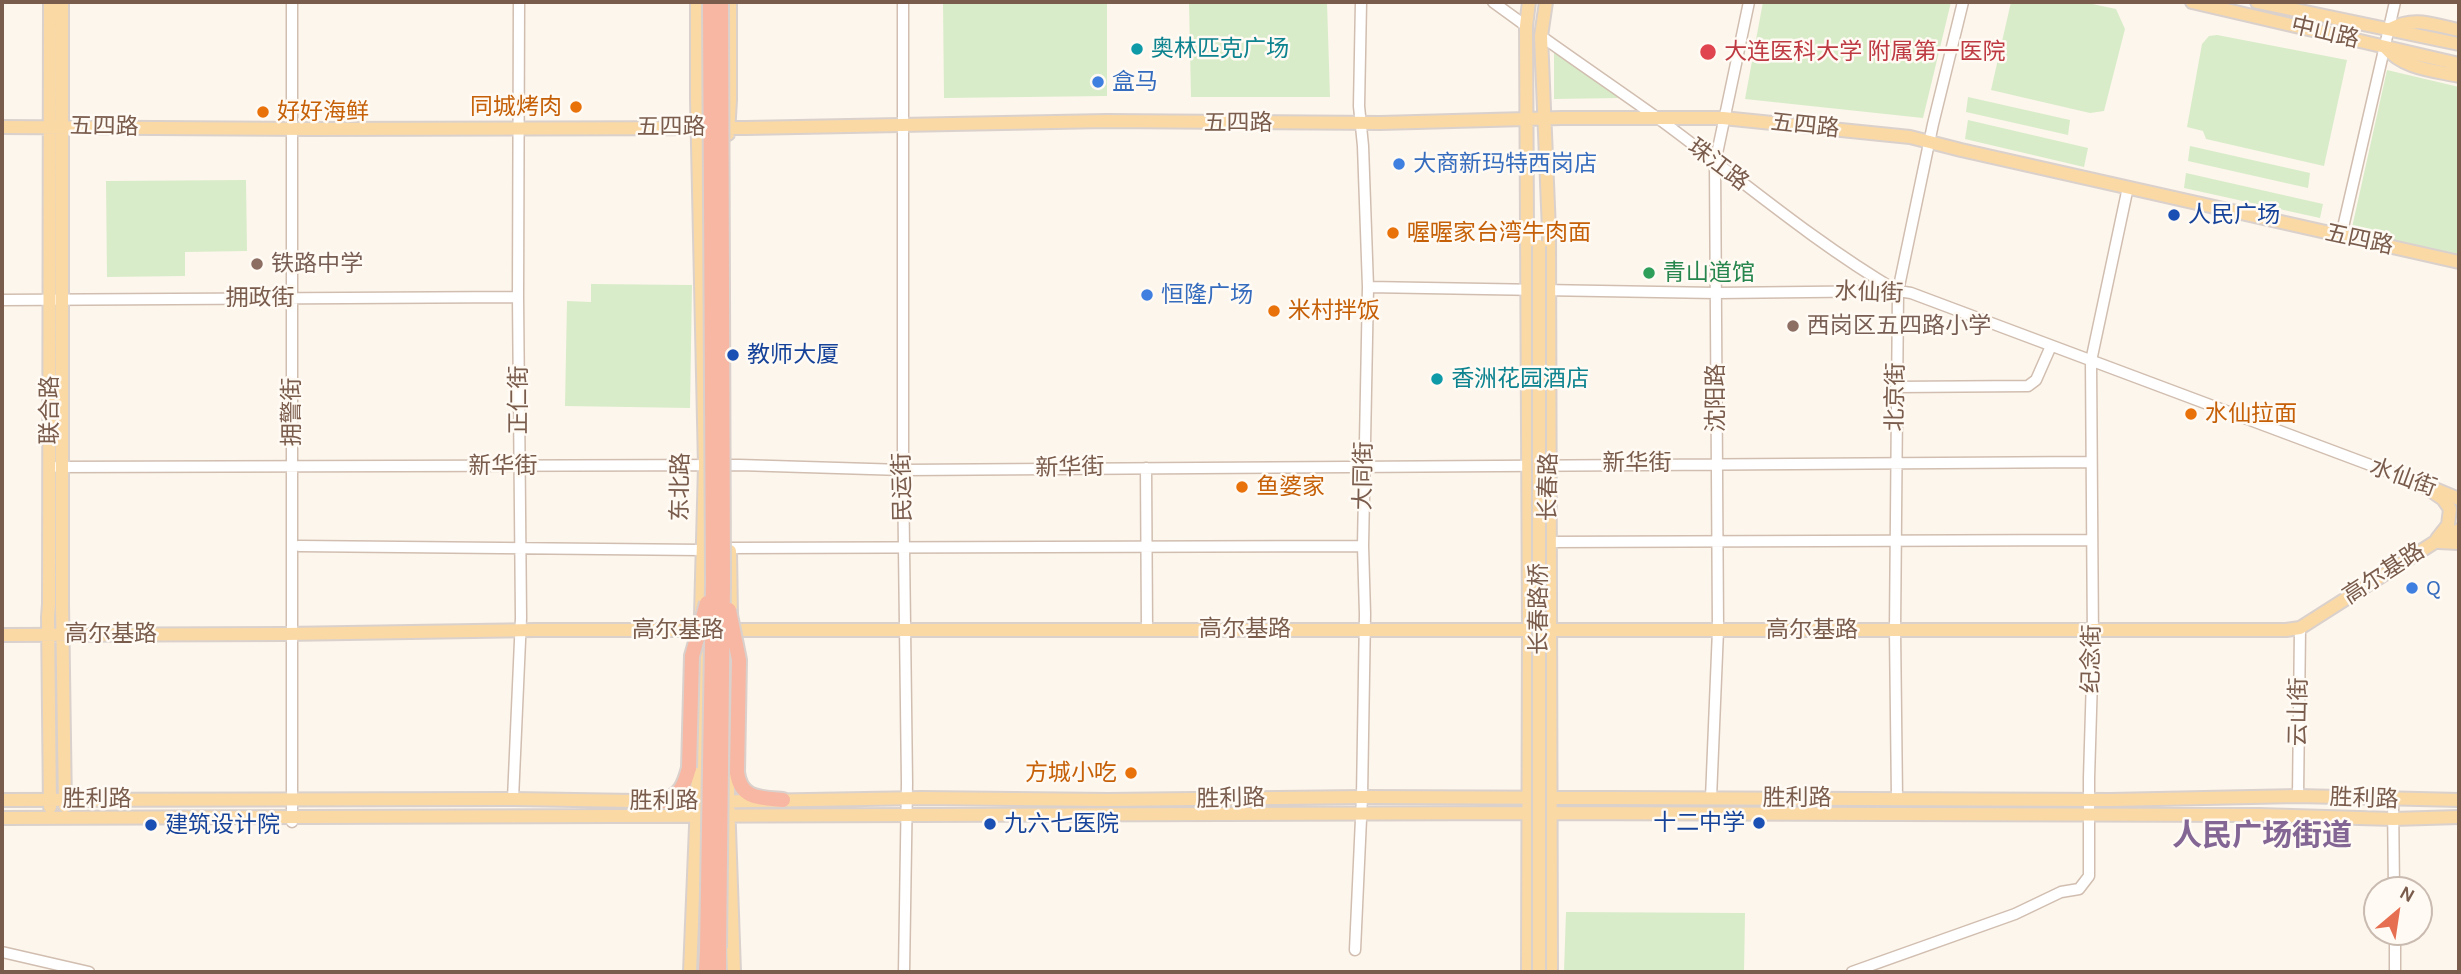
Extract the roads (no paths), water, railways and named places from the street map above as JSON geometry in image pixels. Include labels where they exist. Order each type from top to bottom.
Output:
[{"type":"highway","name":"东北路","points":[[710,2],[718,582]]},
{"type":"highway","name":"东北路","points":[[719,972],[713,950],[722,2]]},
{"type":"highway","points":[[664,802],[684,788],[690,768],[692,656],[718,582]]},
{"type":"highway","points":[[718,582],[739,660],[739,784],[748,794],[762,799],[783,800]]},
{"type":"highway","name":"东北路","points":[[706,972],[713,950]]},
{"type":"main road","name":"联合路","points":[[50,2],[56,127],[56,467],[63,634],[66,818]]},
{"type":"main road","name":"联合路","points":[[56,127],[62,2]]},
{"type":"main road","name":"东北路","points":[[690,972],[697,809],[705,466],[697,2]]},
{"type":"main road","name":"东北路","points":[[730,2],[728,127],[731,630],[728,814],[734,972]]},
{"type":"main road","name":"长春路","points":[[1528,972],[1526,26],[1529,2]]},
{"type":"main road","name":"长春路","points":[[1546,2],[1541,36],[1549,212],[1550,972]]},
{"type":"main road","name":"中山路","points":[[2192,2],[2459,64]]},
{"type":"main road","name":"中山路","points":[[2257,2],[2459,44]]},
{"type":"main road","points":[[2390,29],[2411,21],[2459,30]]},
{"type":"main road","points":[[2385,47],[2395,59],[2408,65],[2459,76]]},
{"type":"main road","name":"五四路","points":[[2,127],[728,127],[1106,121],[1361,123],[1723,118],[1930,140],[2459,262]]},
{"type":"main road","points":[[1528,195],[1539,246]]},
{"type":"main road","points":[[1539,246],[1547,195]]},
{"type":"main road","name":"长春路桥","points":[[1539,246],[1539,972]]},
{"type":"main road","name":"联合路","points":[[50,818],[48,635],[56,467]]},
{"type":"main road","points":[[2421,484],[2443,499],[2450,509],[2448,525],[2435,542]]},
{"type":"main road","name":"水仙街","points":[[2421,484],[2459,496]]},
{"type":"main road","points":[[2435,542],[2459,519]]},
{"type":"main road","name":"高尔基路","points":[[2,635],[521,630],[2300,628],[2435,542],[2459,530]]},
{"type":"main road","points":[[2435,542],[2459,536]]},
{"type":"main road","points":[[2435,542],[2459,543]]},
{"type":"main road","name":"胜利路","points":[[2,818],[292,819],[697,809],[728,800],[1362,797],[2089,800],[2298,796],[2459,800]]},
{"type":"main road","name":"胜利路","points":[[2,800],[513,799],[664,802],[728,814],[1549,813],[2089,814],[2393,819],[2459,817]]},
{"type":"street","name":"拥警街","points":[[292,2],[292,819]]},
{"type":"street","name":"正仁街","points":[[513,799],[521,630],[519,2]]},
{"type":"street","name":"民运街","points":[[903,2],[906,799],[904,972]]},
{"type":"street","name":"大同街","points":[[1355,950],[1362,797],[1368,287],[1359,107],[1361,2]]},
{"type":"street","points":[[1493,2],[1526,26]]},
{"type":"street","name":"沈阳路","points":[[1712,798],[1718,630],[1715,163],[1749,2]]},
{"type":"street","name":"北京街","points":[[1897,799],[1895,462],[1898,291],[1963,2]]},
{"type":"street","points":[[2342,236],[2395,2]]},
{"type":"street","name":"珠江路","points":[[1541,36],[1660,120],[1822,243],[1898,291]]},
{"type":"street","name":"纪念街","points":[[1852,972],[2015,914],[2061,892],[2079,889],[2089,876],[2091,361],[2128,187]]},
{"type":"street","name":"水仙街","points":[[1368,287],[1716,293],[1911,293],[2421,484]]},
{"type":"street","name":"拥政街","points":[[2,300],[519,297]]},
{"type":"street","points":[[1896,387],[2028,386],[2036,380],[2051,346]]},
{"type":"street","name":"新华街","points":[[56,467],[729,465],[903,470],[2090,462]]},
{"type":"street","points":[[1146,468],[1147,630]]},
{"type":"street","points":[[1549,542],[2091,540]]},
{"type":"street","points":[[299,546],[703,550]]},
{"type":"street","points":[[730,548],[1363,546]]},
{"type":"street","name":"云山街","points":[[2298,796],[2300,628]]},
{"type":"street","points":[[2393,800],[2394,876]]},
{"type":"street","points":[[2395,946],[2395,972]]},
{"type":"street","points":[[2,952],[89,972]]},
{"type":"place","name":"奥林匹克广场","points":[[1137,49]]},
{"type":"place","name":"大连医科大学 附属第一医院","points":[[1708,52]]},
{"type":"place","name":"盒马","points":[[1098,82]]},
{"type":"place","name":"同城烤肉","points":[[576,107]]},
{"type":"place","name":"好好海鲜","points":[[263,112]]},
{"type":"place","name":"大商新玛特西岗店","points":[[1399,164]]},
{"type":"place","name":"人民广场","points":[[2174,215]]},
{"type":"place","name":"喔喔家台湾牛肉面","points":[[1393,233]]},
{"type":"place","name":"铁路中学","points":[[257,264]]},
{"type":"place","name":"青山道馆","points":[[1649,273]]},
{"type":"place","name":"恒隆广场","points":[[1147,295]]},
{"type":"place","name":"米村拌饭","points":[[1274,311]]},
{"type":"place","name":"西岗区五四路小学","points":[[1793,326]]},
{"type":"place","name":"教师大厦","points":[[733,355]]},
{"type":"place","name":"香洲花园酒店","points":[[1437,379]]},
{"type":"place","name":"水仙拉面","points":[[2191,414]]},
{"type":"place","name":"鱼婆家","points":[[1242,487]]},
{"type":"place","name":"Q","points":[[2412,588]]},
{"type":"place","name":"方城小吃","points":[[1131,773]]},
{"type":"place","name":"十二中学","points":[[1759,823]]},
{"type":"place","name":"九六七医院","points":[[990,824]]},
{"type":"place","name":"建筑设计院","points":[[151,825]]},
{"type":"district","name":"人民广场街道","points":[[2262,836]]}]
